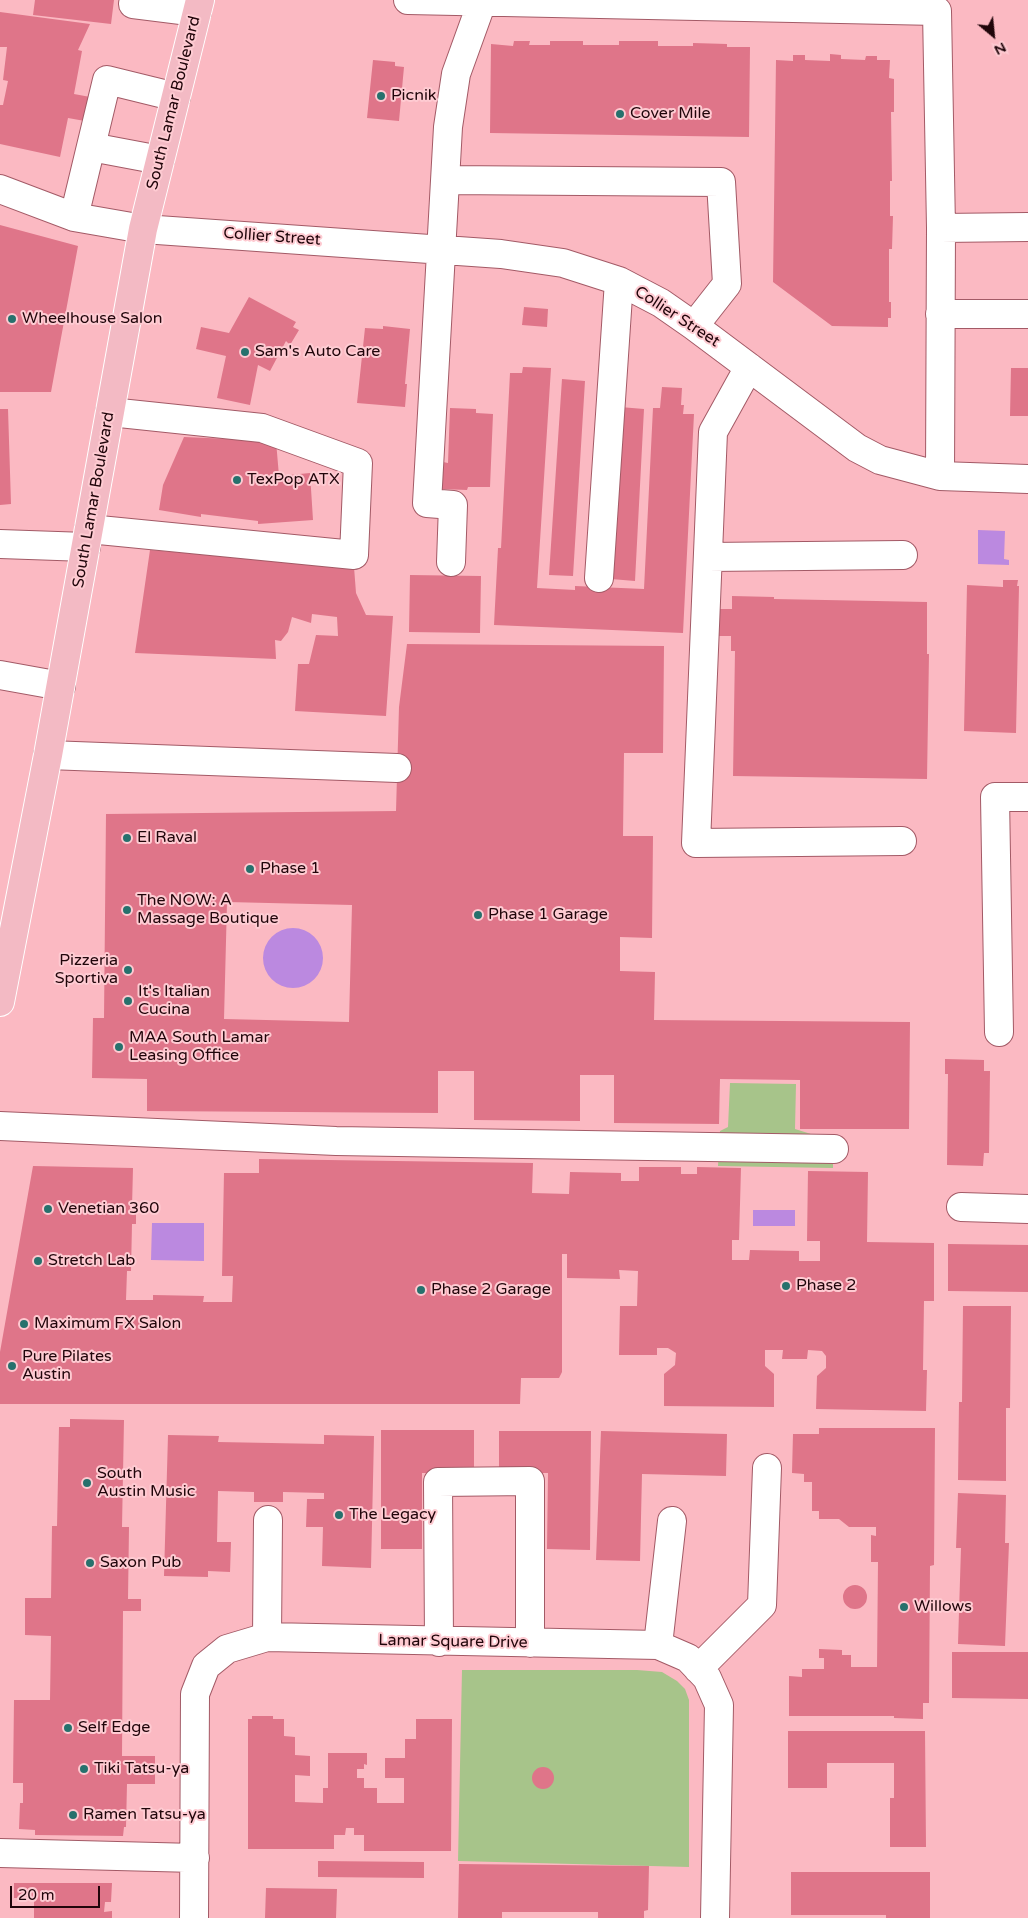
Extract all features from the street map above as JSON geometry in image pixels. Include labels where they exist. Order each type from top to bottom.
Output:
[{"type":"main road","name":"South Lamar Boulevard","points":[[0,1002],[61,686],[143,229],[198,6]]},
{"type":"street","points":[[408,0],[937,11],[941,228],[940,476]]},
{"type":"street","points":[[452,562],[453,504],[427,503],[440,249],[448,127],[456,74],[482,2]]},
{"type":"street","points":[[133,4],[198,6]]},
{"type":"street","points":[[74,217],[107,80],[176,98]]},
{"type":"street","points":[[91,147],[160,160]]},
{"type":"street","points":[[446,180],[720,182],[727,284],[694,326]]},
{"type":"street","name":"Collier Street","points":[[0,189],[74,217],[143,229],[440,249],[501,254],[563,263],[619,281],[661,303],[857,448],[880,460],[940,476],[1028,478]]},
{"type":"street","points":[[941,228],[1028,227]]},
{"type":"street","points":[[599,578],[619,281]]},
{"type":"street","points":[[940,314],[1028,314]]},
{"type":"street","points":[[749,367],[713,432],[696,844],[902,840]]},
{"type":"street","points":[[0,544],[88,538],[354,555],[358,463],[262,428],[110,412]]},
{"type":"street","points":[[708,557],[903,554]]},
{"type":"street","points":[[0,675],[61,686]]},
{"type":"street","points":[[48,755],[397,768]]},
{"type":"street","points":[[999,1032],[995,797],[1028,797]]},
{"type":"street","points":[[0,1126],[336,1141],[834,1149]]},
{"type":"street","points":[[961,1207],[1028,1209]]},
{"type":"street","points":[[698,1669],[762,1605],[767,1468]]},
{"type":"street","points":[[439,1642],[438,1482],[530,1481],[530,1643]]},
{"type":"street","points":[[267,1637],[268,1520]]},
{"type":"street","points":[[658,1645],[672,1521]]},
{"type":"street","name":"Lamar Square Drive","points":[[194,1918],[195,1694],[206,1666],[227,1649],[267,1637],[658,1645],[688,1658],[708,1678],[719,1705],[714,1918]]},
{"type":"street","points":[[0,1852],[195,1858]]},
{"type":"green space","points":[[730,1083],[796,1084],[795,1129],[811,1134],[833,1134],[833,1168],[718,1166],[720,1131],[728,1127]]},
{"type":"green space","points":[[462,1670],[637,1670],[662,1672],[677,1681],[685,1689],[689,1700],[689,1867],[458,1861]]},
{"type":"shaded area","points":[[978,530],[1005,531],[1004,559],[1009,560],[1009,565],[978,564]]},
{"type":"shaded area","points":[[287,928],[299,928],[315,936],[321,946],[323,958],[321,970],[315,980],[299,988],[287,988],[271,980],[263,964],[263,952],[271,936]]},
{"type":"shaded area","points":[[753,1210],[795,1210],[795,1226],[753,1226]]},
{"type":"shaded area","points":[[152,1223],[204,1223],[204,1261],[151,1260]]},
{"type":"building","points":[[35,0],[114,0],[111,24],[33,15]]},
{"type":"building","points":[[0,12],[90,24],[78,50],[82,51],[74,94],[101,99],[96,123],[68,118],[60,157],[0,144],[0,105],[3,105],[8,81],[3,80],[7,47],[0,47]]},
{"type":"building","points":[[514,41],[530,41],[529,45],[550,45],[550,41],[583,41],[583,45],[619,45],[619,41],[658,41],[658,46],[693,46],[693,43],[727,44],[727,47],[750,47],[749,137],[490,133],[491,44],[513,46]]},
{"type":"building","points":[[830,54],[841,55],[841,59],[865,60],[866,56],[877,56],[877,60],[890,60],[889,78],[894,79],[894,112],[891,112],[892,181],[890,181],[890,216],[893,216],[892,249],[889,249],[889,302],[891,302],[891,318],[888,318],[888,327],[832,326],[773,282],[776,60],[793,61],[793,55],[805,55],[805,60],[830,61]]},
{"type":"building","points":[[373,60],[395,62],[395,66],[404,67],[399,121],[367,118]]},
{"type":"building","points":[[0,225],[78,246],[51,392],[0,392]]},
{"type":"building","name":"Sam's Auto Care","points":[[249,297],[296,322],[293,327],[299,330],[290,345],[286,341],[270,371],[258,365],[250,405],[217,398],[226,356],[196,349],[201,327],[229,333]]},
{"type":"building","points":[[524,307],[548,309],[547,327],[522,325]]},
{"type":"building","points":[[383,326],[410,329],[405,407],[357,403],[365,328],[383,329]]},
{"type":"building","points":[[523,367],[551,368],[537,588],[575,590],[575,586],[644,589],[653,408],[660,408],[662,387],[682,388],[681,405],[684,405],[683,414],[694,414],[683,633],[494,625],[498,548],[501,548],[510,373],[522,373]]},
{"type":"building","points":[[1011,368],[1028,368],[1028,416],[1010,416]]},
{"type":"building","points":[[562,379],[585,381],[573,576],[549,575]]},
{"type":"building","points":[[620,407],[644,409],[635,581],[611,579]]},
{"type":"building","points":[[450,408],[476,409],[476,413],[493,414],[490,487],[468,487],[467,490],[442,489],[443,462],[448,463]]},
{"type":"building","points":[[0,409],[8,409],[11,504],[0,505]]},
{"type":"building","name":"TexPop ATX","points":[[184,437],[276,441],[279,476],[310,473],[313,520],[258,524],[258,521],[201,514],[201,517],[159,510],[163,485]]},
{"type":"building","points":[[150,550],[354,567],[356,593],[366,615],[393,616],[386,716],[295,711],[298,664],[309,664],[316,635],[338,636],[337,617],[312,614],[311,623],[292,617],[288,632],[281,641],[275,640],[276,659],[135,653]]},
{"type":"building","points":[[410,575],[481,576],[480,633],[409,632]]},
{"type":"building","points":[[1003,580],[1018,580],[1017,586],[1019,586],[1016,733],[964,731],[967,585],[1003,587]]},
{"type":"building","points":[[732,596],[774,597],[774,599],[927,602],[927,654],[929,654],[927,779],[733,776],[735,651],[731,651],[731,636],[719,636],[720,609],[732,609]]},
{"type":"building","name":"Phase 1","points":[[407,644],[664,646],[663,753],[624,753],[623,836],[653,836],[652,938],[620,937],[620,971],[655,972],[654,1020],[910,1022],[909,1129],[800,1129],[800,1080],[720,1079],[719,1124],[614,1123],[614,1075],[580,1075],[580,1121],[474,1120],[474,1071],[438,1071],[438,1113],[147,1111],[147,1079],[92,1078],[93,1018],[104,1018],[106,814],[396,811],[399,707]],"holes":[[[227,902],[352,905],[349,1022],[224,1019]]]},
{"type":"building","points":[[945,1059],[984,1060],[984,1071],[990,1071],[989,1153],[984,1153],[983,1166],[947,1165],[948,1074],[945,1074]]},
{"type":"building","name":"Phase 2","points":[[259,1159],[533,1163],[532,1193],[569,1194],[570,1172],[621,1173],[621,1181],[639,1181],[639,1167],[681,1167],[681,1174],[697,1174],[697,1167],[741,1168],[739,1240],[732,1240],[732,1260],[749,1260],[750,1250],[799,1251],[799,1261],[820,1261],[820,1241],[807,1241],[808,1171],[868,1172],[867,1242],[934,1243],[934,1301],[924,1301],[923,1370],[927,1370],[926,1411],[816,1409],[817,1376],[826,1368],[826,1356],[822,1351],[808,1350],[807,1359],[782,1359],[783,1350],[765,1350],[765,1366],[774,1374],[774,1407],[664,1406],[664,1374],[675,1365],[676,1353],[668,1348],[657,1348],[657,1355],[619,1355],[620,1306],[637,1306],[638,1271],[619,1270],[620,1279],[567,1278],[567,1254],[562,1254],[562,1372],[559,1378],[521,1378],[520,1404],[0,1404],[0,1352],[33,1166],[133,1168],[132,1207],[136,1207],[136,1224],[132,1224],[131,1271],[127,1271],[126,1300],[153,1300],[153,1295],[204,1296],[203,1302],[232,1302],[233,1276],[222,1276],[224,1173],[259,1173]]},
{"type":"building","points":[[948,1244],[1028,1245],[1028,1292],[948,1291]]},
{"type":"building","points":[[963,1306],[1011,1306],[1010,1408],[1006,1408],[1006,1481],[958,1480],[959,1402],[962,1402]]},
{"type":"building","points":[[70,1419],[124,1420],[122,1527],[129,1527],[128,1599],[141,1599],[141,1611],[123,1611],[122,1756],[155,1756],[155,1784],[127,1784],[126,1827],[124,1827],[123,1836],[35,1835],[35,1830],[19,1829],[20,1803],[23,1803],[23,1783],[13,1783],[14,1700],[50,1700],[51,1636],[25,1635],[25,1598],[51,1598],[52,1526],[57,1526],[59,1427],[70,1427]]},
{"type":"building","name":"Willows","points":[[819,1428],[935,1428],[934,1565],[930,1566],[929,1703],[923,1703],[923,1719],[894,1718],[894,1716],[789,1716],[789,1676],[802,1677],[802,1669],[824,1669],[824,1658],[819,1658],[819,1649],[842,1650],[842,1655],[851,1655],[851,1667],[877,1667],[878,1562],[871,1562],[871,1535],[876,1536],[876,1527],[849,1527],[839,1519],[819,1519],[819,1511],[812,1511],[812,1482],[804,1482],[804,1474],[792,1473],[793,1434],[819,1434]]},
{"type":"building","points":[[381,1430],[474,1430],[474,1473],[422,1473],[422,1549],[381,1549]]},
{"type":"building","points":[[499,1431],[591,1431],[590,1550],[547,1549],[548,1473],[499,1473]]},
{"type":"building","points":[[601,1431],[727,1434],[726,1476],[642,1474],[640,1561],[596,1560]]},
{"type":"building","name":"The Legacy","points":[[168,1435],[219,1436],[218,1442],[324,1444],[324,1435],[374,1436],[371,1568],[322,1566],[323,1527],[306,1527],[307,1499],[324,1499],[324,1493],[283,1492],[283,1502],[254,1502],[254,1492],[218,1491],[217,1542],[231,1542],[230,1572],[208,1571],[208,1577],[164,1576]]},
{"type":"building","points":[[958,1493],[1006,1495],[1005,1543],[1009,1543],[1005,1646],[958,1644],[961,1548],[956,1548]]},
{"type":"building","points":[[855,1585],[864,1588],[867,1597],[864,1606],[855,1609],[846,1606],[843,1597],[846,1588]]},
{"type":"building","points":[[952,1652],[1028,1652],[1028,1699],[952,1698]]},
{"type":"building","points":[[252,1716],[273,1716],[273,1719],[284,1719],[284,1736],[295,1737],[295,1755],[310,1756],[310,1776],[295,1775],[295,1802],[323,1803],[323,1788],[328,1788],[328,1753],[367,1753],[367,1765],[364,1764],[364,1769],[357,1769],[357,1778],[364,1778],[364,1788],[377,1788],[377,1803],[404,1803],[404,1778],[385,1778],[385,1758],[405,1758],[405,1739],[416,1739],[416,1719],[452,1719],[451,1851],[364,1851],[364,1835],[354,1835],[354,1828],[346,1828],[345,1835],[334,1835],[334,1849],[248,1849],[248,1719],[252,1719]]},
{"type":"building","points":[[788,1731],[925,1731],[926,1847],[890,1847],[890,1798],[894,1798],[894,1763],[827,1763],[827,1788],[788,1788]]},
{"type":"building","points":[[543,1767],[551,1770],[554,1778],[551,1786],[543,1789],[535,1786],[532,1778],[535,1770]]},
{"type":"building","points":[[318,1861],[424,1862],[424,1878],[318,1877]]},
{"type":"building","points":[[459,1864],[649,1866],[648,1910],[644,1911],[644,1918],[598,1918],[598,1912],[502,1912],[502,1918],[458,1918]]},
{"type":"building","points":[[791,1872],[930,1872],[930,1918],[886,1918],[886,1915],[791,1915]]},
{"type":"building","points":[[14,1883],[112,1883],[111,1902],[105,1902],[104,1912],[112,1911],[112,1918],[34,1918],[34,1898],[14,1898]]},
{"type":"building","points":[[266,1888],[337,1889],[336,1918],[265,1918]]},
{"type":"place","name":"Picnik","points":[[381,96]]},
{"type":"place","name":"Cover Mile","points":[[620,114]]},
{"type":"place","name":"Wheelhouse Salon","points":[[12,319]]},
{"type":"place","name":"Sam's Auto Care","points":[[245,352]]},
{"type":"place","name":"TexPop ATX","points":[[237,480]]},
{"type":"place","name":"El Raval","points":[[127,838]]},
{"type":"place","name":"Phase 1","points":[[250,869]]},
{"type":"place","name":"The NOW: A Massage Boutique","points":[[127,910]]},
{"type":"place","name":"Phase 1 Garage","points":[[478,915]]},
{"type":"place","name":"Pizzeria Sportiva","points":[[128,970]]},
{"type":"place","name":"It's Italian Cucina","points":[[128,1001]]},
{"type":"place","name":"MAA South Lamar Leasing Office","points":[[119,1047]]},
{"type":"place","name":"Venetian 360","points":[[48,1209]]},
{"type":"place","name":"Stretch Lab","points":[[38,1261]]},
{"type":"place","name":"Phase 2","points":[[786,1286]]},
{"type":"place","name":"Phase 2 Garage","points":[[421,1290]]},
{"type":"place","name":"Maximum FX Salon","points":[[24,1324]]},
{"type":"place","name":"Pure Pilates Austin","points":[[12,1366]]},
{"type":"place","name":"South Austin Music","points":[[87,1483]]},
{"type":"place","name":"The Legacy","points":[[339,1515]]},
{"type":"place","name":"Saxon Pub","points":[[90,1563]]},
{"type":"place","name":"Willows","points":[[904,1607]]},
{"type":"place","name":"Self Edge","points":[[68,1728]]},
{"type":"place","name":"Tiki Tatsu-ya","points":[[84,1769]]},
{"type":"place","name":"Ramen Tatsu-ya","points":[[73,1815]]}]
